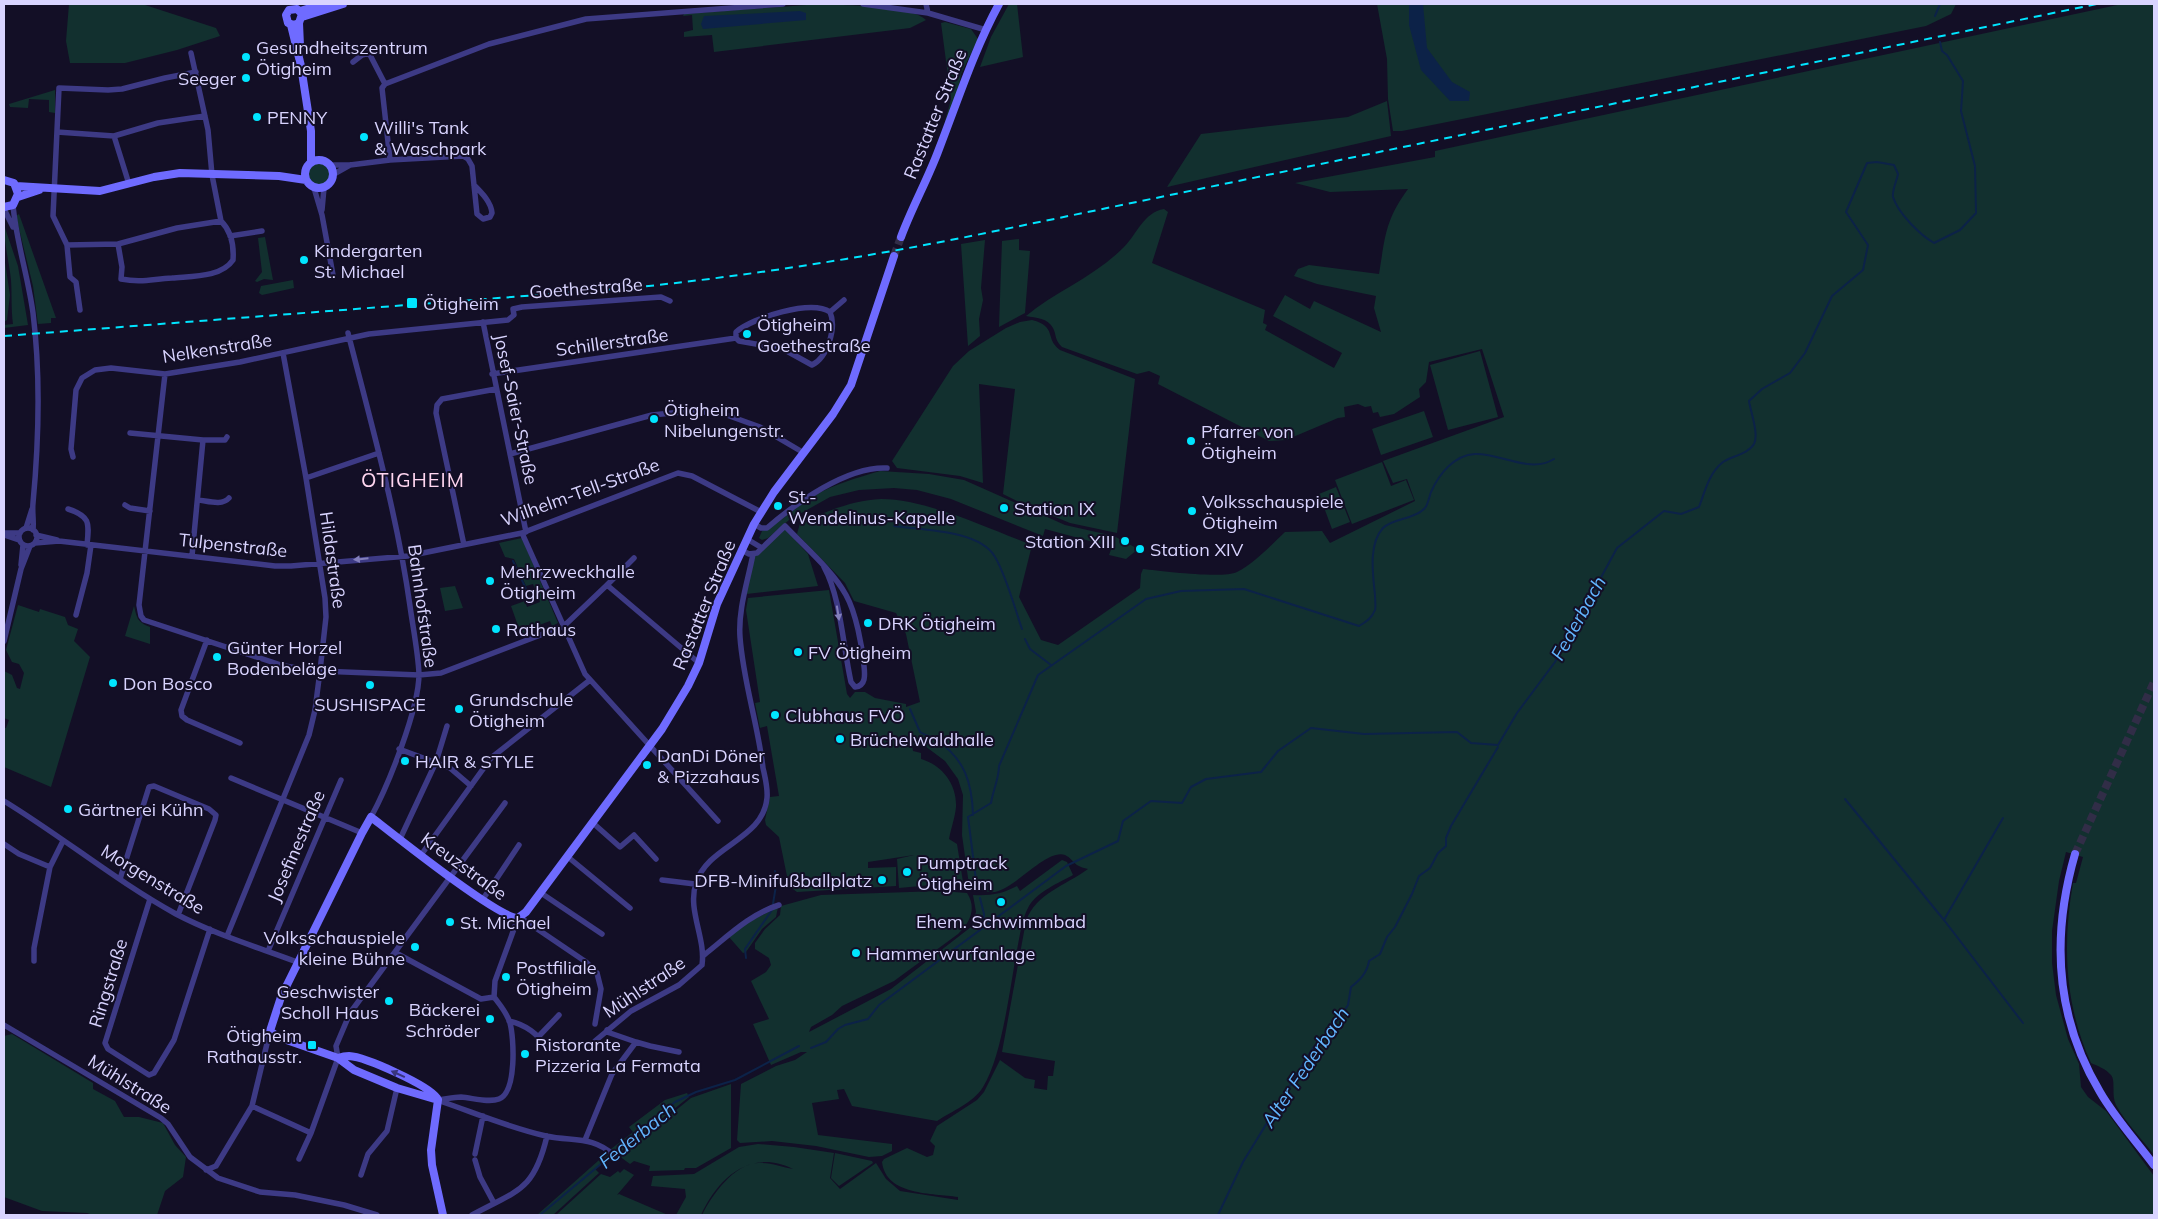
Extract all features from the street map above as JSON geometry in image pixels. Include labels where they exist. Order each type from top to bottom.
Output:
[{"type":"street","points":[[291,25],[286,21],[294,11],[323,4]]},
{"type":"street","points":[[294,11],[343,4]]},
{"type":"street","points":[[385,84],[489,44],[586,19],[718,6],[783,4]]},
{"type":"street","points":[[863,4],[928,13],[986,30]]},
{"type":"street","points":[[926,4],[928,13]]},
{"type":"street","name":"Rastatter Straße","points":[[901,237],[938,151],[986,30],[999,4]]},
{"type":"street","points":[[294,11],[291,25],[301,66]]},
{"type":"street","points":[[294,11],[311,131],[311,161],[305,170],[306,180]]},
{"type":"street","points":[[118,244],[122,267],[121,279],[138,282],[200,277],[230,266],[233,260],[234,255],[230,236],[226,226],[221,221],[212,175],[208,130],[191,53]]},
{"type":"street","points":[[353,62],[362,55],[371,55],[385,84],[382,94],[387,121],[390,160]]},
{"type":"street","points":[[80,310],[76,282],[70,277],[67,245],[53,216],[59,88],[122,89],[196,72]]},
{"type":"street","points":[[57,132],[114,136],[158,124],[205,116]]},
{"type":"street","points":[[311,131],[320,159]]},
{"type":"street","points":[[114,136],[129,184]]},
{"type":"street","points":[[311,161],[320,159],[331,165],[350,166],[390,160],[462,156],[468,159],[472,166],[477,214],[482,219],[487,219],[492,213],[492,208],[474,185]]},
{"type":"street","points":[[314,188],[324,188],[331,182],[334,174],[331,165]]},
{"type":"street","points":[[334,174],[350,166]]},
{"type":"street","points":[[278,176],[305,170]]},
{"type":"street","points":[[16,186],[100,191],[166,174],[278,176],[306,180],[314,188],[322,215],[333,275]]},
{"type":"street","points":[[4,180],[11,181],[16,186],[18,197]]},
{"type":"street","points":[[15,231],[4,208],[12,204],[18,197],[45,188]]},
{"type":"street","points":[[322,215],[324,188]]},
{"type":"street","points":[[4,640],[22,568],[33,544],[35,532],[33,506],[39,428],[38,357],[28,277],[15,231],[12,204]]},
{"type":"street","points":[[67,245],[118,244],[178,228],[221,221]]},
{"type":"street","points":[[230,236],[262,231]]},
{"type":"street","name":"Rastatter Straße","points":[[518,918],[522,916],[541,893],[568,857],[679,702],[699,663],[717,604],[754,524],[851,385],[894,256]]},
{"type":"street","name":"Goethestraße","points":[[483,322],[508,320],[514,315],[513,309],[522,307],[661,298],[670,301]]},
{"type":"street","points":[[736,338],[736,332],[747,323],[777,314],[813,308],[830,312],[844,300]]},
{"type":"street","name":"Schillerstraße","points":[[492,374],[736,338],[739,341],[783,349],[812,365],[819,362],[829,341],[832,320],[830,312]]},
{"type":"street","points":[[349,336],[483,322]]},
{"type":"street","name":"Josef-Saier-Straße","points":[[483,322],[524,533],[585,674],[718,821]]},
{"type":"street","name":"Nelkenstraße","points":[[73,457],[71,449],[76,390],[82,378],[95,370],[111,368],[164,374],[282,353],[349,336]]},
{"type":"street","name":"Bahnhofstraße","points":[[349,336],[403,556],[419,675],[409,721],[400,749],[386,787],[371,817]]},
{"type":"street","name":"Hildastraße","points":[[227,936],[309,735],[315,710],[326,617],[320,563],[306,478],[282,353]]},
{"type":"street","points":[[164,374],[139,605],[141,616],[144,620],[284,666],[320,671],[419,675],[441,673],[564,626],[634,558]]},
{"type":"street","points":[[464,545],[436,413],[437,405],[442,399],[496,389]]},
{"type":"street","points":[[510,454],[652,415],[692,411],[724,414],[760,427],[804,453]]},
{"type":"street","points":[[130,433],[203,440],[225,440],[227,437]]},
{"type":"street","points":[[192,556],[203,440]]},
{"type":"street","points":[[306,478],[379,453]]},
{"type":"street","points":[[754,524],[761,528],[767,528],[800,501],[816,492],[868,470],[887,468]]},
{"type":"street","name":"Wilhelm-Tell-Straße","points":[[403,556],[524,533],[678,473],[692,476],[761,512]]},
{"type":"street","points":[[198,500],[220,503],[226,502],[229,498]]},
{"type":"street","points":[[124,505],[130,508],[150,511]]},
{"type":"street","points":[[4,534],[20,533],[26,528],[33,506]]},
{"type":"street","points":[[68,509],[84,516],[89,524],[87,572],[76,615]]},
{"type":"street","points":[[741,550],[753,554],[785,526],[824,567],[847,596],[857,630],[862,650],[864,673],[864,681],[858,687],[853,686],[851,682],[836,598],[830,577],[824,567]]},
{"type":"street","name":"Tulpenstraße","points":[[26,528],[59,541],[275,566],[403,556]]},
{"type":"street","points":[[20,533],[22,568]]},
{"type":"street","name":"Tulpenstraße","points":[[4,534],[21,542],[33,544],[59,541]]},
{"type":"street","points":[[747,539],[762,548]]},
{"type":"street","name":"Mühlstraße","points":[[595,1041],[631,1011],[679,986],[702,965],[704,955],[694,899],[696,884],[700,874],[711,858],[743,837],[764,812],[767,797],[762,757],[740,636],[740,612],[753,554]]},
{"type":"street","points":[[607,585],[699,663]]},
{"type":"street","points":[[207,640],[181,710],[182,716],[187,720],[240,742]]},
{"type":"street","points":[[421,855],[491,758],[590,680]]},
{"type":"street","points":[[400,839],[436,762],[447,726]]},
{"type":"street","points":[[400,749],[450,768],[471,786]]},
{"type":"street","points":[[231,778],[362,833]]},
{"type":"street","name":"Josefinestraße","points":[[268,952],[341,780]]},
{"type":"street","points":[[120,879],[149,787],[154,786],[209,809],[216,815],[216,820],[178,915]]},
{"type":"street","name":"Morgenstraße","points":[[4,801],[150,899],[178,915],[227,936],[297,962]]},
{"type":"street","points":[[299,1159],[312,1133],[338,1058],[336,1046],[350,1013],[505,803]]},
{"type":"street","points":[[206,1170],[216,1166],[252,1106],[270,1031],[281,997],[371,817]]},
{"type":"street","name":"Kreuzstraße","points":[[371,817],[450,877],[506,915],[518,918],[531,925],[586,962],[597,973],[601,989],[595,1024]]},
{"type":"street","points":[[593,823],[620,847],[634,835],[656,860]]},
{"type":"street","points":[[34,961],[34,948],[50,867],[63,841]]},
{"type":"street","points":[[4,844],[19,854],[50,867]]},
{"type":"street","points":[[483,899],[519,845]]},
{"type":"street","points":[[2075,854],[2064,896],[2060,933],[2060,969],[2068,1015],[2082,1056],[2101,1093],[2154,1165]]},
{"type":"street","points":[[568,857],[630,908]]},
{"type":"street","points":[[662,880],[696,884]]},
{"type":"street","points":[[541,893],[602,934]]},
{"type":"street","name":"Ringstraße","points":[[150,899],[105,1043],[108,1049],[149,1074],[154,1073],[174,1040],[210,929]]},
{"type":"street","name":"Mühlstraße","points":[[704,955],[746,921],[769,908],[779,905]]},
{"type":"street","points":[[438,1100],[458,1097],[494,1100],[505,1095],[511,1086],[513,1072],[509,1021],[494,997],[495,981],[518,918]]},
{"type":"street","points":[[396,953],[481,999],[494,997]]},
{"type":"street","points":[[539,1036],[559,1015]]},
{"type":"street","points":[[509,1021],[522,1024],[539,1036],[548,1048]]},
{"type":"street","name":"Mühlstraße","points":[[4,1025],[161,1118],[168,1124],[182,1149],[206,1170],[233,1184],[260,1192],[295,1195],[344,1205],[377,1215]]},
{"type":"street","points":[[607,1030],[610,1033],[636,1042],[679,1052]]},
{"type":"street","points":[[270,1031],[278,1037],[338,1058],[354,1070],[397,1088],[547,1136],[585,1140],[608,1150],[615,1156]]},
{"type":"street","points":[[585,1140],[612,1074],[636,1042]]},
{"type":"street","points":[[338,1058],[348,1056],[357,1058],[392,1071],[428,1089],[438,1100]]},
{"type":"street","points":[[361,1175],[368,1154],[387,1131],[397,1088]]},
{"type":"street","points":[[438,1100],[433,1133],[432,1158],[443,1215]]},
{"type":"street","points":[[252,1106],[312,1133]]},
{"type":"street","points":[[483,1116],[475,1157],[480,1177],[494,1203]]},
{"type":"street","points":[[472,1215],[517,1192],[531,1179],[542,1158],[547,1136]]},
{"type":"green space","points":[[69,4],[142,4],[216,28],[220,36],[177,50],[125,63],[70,63],[66,41]]},
{"type":"green space","points":[[820,4],[893,9],[919,15],[926,20],[910,28],[714,52],[712,35],[684,37],[684,32],[693,30],[692,15],[683,16],[684,14]]},
{"type":"green space","points":[[1009,4],[1017,4],[1023,57],[980,67],[991,37]]},
{"type":"green space","points":[[1377,4],[1956,4],[1951,14],[1926,26],[1402,131],[1393,131],[1388,99],[1387,59]]},
{"type":"green space","points":[[2122,4],[2154,4],[2154,1155],[2129,1125],[2116,1105],[2111,1075],[2104,1069],[2091,1063],[2082,1041],[2071,997],[2067,952],[2073,883],[2076,883],[2083,857],[2066,852],[2059,881],[2052,931],[2052,963],[2056,995],[2068,1039],[2079,1064],[2081,1087],[2088,1097],[2106,1111],[2154,1176],[2154,1215],[702,1215],[718,1190],[740,1169],[717,1189],[701,1215],[676,1215],[686,1197],[685,1189],[651,1186],[653,1176],[694,1174],[739,1147],[758,1144],[834,1153],[830,1178],[840,1189],[876,1163],[886,1179],[900,1191],[958,1200],[958,1197],[912,1191],[901,1187],[885,1173],[882,1162],[884,1159],[907,1148],[927,1157],[933,1155],[935,1146],[930,1141],[937,1126],[977,1100],[984,1092],[1000,1060],[1025,1078],[1035,1080],[1034,1088],[1047,1090],[1048,1076],[1053,1076],[1055,1061],[1002,1052],[1026,921],[1037,903],[1044,897],[1088,869],[1077,865],[1065,855],[1057,855],[1040,863],[1012,884],[995,892],[985,891],[969,885],[962,835],[963,795],[958,779],[945,761],[925,746],[912,745],[913,751],[921,753],[921,759],[942,771],[951,783],[954,791],[956,807],[949,839],[957,844],[963,882],[899,888],[897,859],[914,855],[868,862],[868,868],[896,867],[896,886],[797,892],[789,886],[779,837],[766,825],[765,820],[770,797],[779,796],[767,726],[760,728],[755,703],[760,702],[746,610],[748,598],[829,590],[847,694],[850,698],[855,692],[865,692],[875,698],[906,704],[906,707],[920,702],[906,634],[896,613],[854,601],[845,583],[797,534],[800,523],[850,504],[881,499],[899,500],[938,509],[1032,545],[1019,597],[1041,640],[1058,645],[1140,588],[1143,569],[1192,574],[1230,574],[1250,564],[1285,532],[1322,531],[1330,543],[1415,501],[1407,479],[1393,483],[1383,461],[1504,417],[1482,349],[1429,362],[1426,382],[1419,389],[1420,397],[1394,414],[1380,417],[1378,412],[1373,413],[1371,406],[1365,407],[1358,404],[1344,407],[1345,417],[1338,418],[1286,440],[1269,441],[1158,384],[1160,376],[1149,371],[1137,374],[1062,347],[1048,322],[1026,316],[1113,257],[1129,242],[1141,224],[1151,214],[1164,209],[1168,212],[1152,263],[1265,310],[1263,323],[1267,325],[1265,330],[1334,368],[1342,353],[1273,316],[1285,295],[1310,309],[1314,301],[1381,332],[1374,308],[1376,296],[1317,284],[1294,276],[1298,269],[1309,265],[1379,274],[1390,220],[1408,189],[1330,192],[1295,183],[1435,157],[1435,151]],"holes":[[[763,1162],[778,1163],[793,1169],[759,1163]]]},
{"type":"green space","points":[[945,22],[971,29],[978,39],[961,74],[959,86],[947,121],[945,121],[951,99],[941,23]]},
{"type":"green space","points":[[55,90],[55,113],[49,112],[49,100],[29,99],[28,108],[10,107],[9,104]]},
{"type":"green space","points":[[1387,101],[1391,136],[1167,187],[1201,134],[1348,117]]},
{"type":"green space","points":[[319,163],[327,166],[330,174],[327,182],[319,185],[311,182],[308,174],[311,166]]},
{"type":"green space","points":[[19,214],[56,318],[51,318],[51,323],[38,324],[33,286],[16,216]]},
{"type":"green space","points":[[4,225],[18,266],[28,325],[4,328],[4,325],[13,324],[11,280]]},
{"type":"green space","points":[[265,237],[273,280],[264,279],[257,282],[255,281],[262,272],[258,238]]},
{"type":"green space","points":[[1019,239],[1019,250],[1030,251],[1025,313],[999,327],[1002,241]]},
{"type":"green space","points":[[985,240],[981,288],[983,300],[979,319],[980,336],[968,346],[961,244]]},
{"type":"green space","points":[[4,256],[10,295],[7,320],[4,322]]},
{"type":"green space","points":[[293,280],[294,288],[262,295],[259,293],[261,286]]},
{"type":"green space","points":[[1032,320],[1048,329],[1055,346],[1060,350],[1135,379],[1117,533],[1070,523],[1003,494],[1015,389],[979,384],[983,483],[960,476],[897,468],[892,461],[953,366],[969,351],[1006,328],[1020,322]]},
{"type":"green space","points":[[1480,351],[1498,417],[1448,430],[1430,365]]},
{"type":"green space","points":[[1424,411],[1433,437],[1381,455],[1372,429]]},
{"type":"green space","points":[[1382,462],[1391,486],[1406,480],[1414,500],[1352,524],[1335,480]]},
{"type":"green space","points":[[880,471],[929,474],[964,480],[1065,525],[1114,536],[1138,549],[1126,559],[1109,555],[1112,547],[1045,529],[1043,536],[951,499],[917,490],[894,488],[859,490],[830,497],[789,520],[768,538],[762,540],[759,538],[762,531],[776,524],[807,500],[830,488]]},
{"type":"green space","points":[[1336,487],[1350,522],[1332,529],[1319,494]]},
{"type":"green space","points":[[785,529],[808,554],[818,586],[746,594],[755,556]]},
{"type":"green space","points":[[522,538],[558,623],[552,626],[550,621],[526,630],[528,635],[522,637],[511,606],[525,601],[527,607],[540,602],[533,584],[526,586],[514,559],[505,557],[499,543]]},
{"type":"green space","points":[[455,586],[463,608],[445,611],[440,588]]},
{"type":"green space","points":[[18,605],[39,612],[40,609],[65,617],[68,625],[78,629],[74,641],[90,657],[51,787],[4,767],[4,728],[6,728],[9,720],[4,718],[4,671],[12,675],[17,688],[20,689],[24,673],[19,664],[12,662],[6,650]]},
{"type":"green space","points":[[134,606],[138,619],[150,627],[150,644],[125,636]]},
{"type":"green space","points":[[1062,860],[1067,862],[1073,875],[1049,888],[1029,906],[1020,933],[1004,1021],[995,1058],[990,1074],[974,1098],[937,1121],[852,1106],[844,1089],[837,1090],[839,1099],[812,1103],[818,1135],[892,1144],[892,1151],[882,1156],[869,1157],[816,1146],[772,1141],[740,1143],[737,1140],[741,1084],[776,1066],[795,1060],[807,1052],[801,1052],[771,1065],[753,1024],[769,1019],[751,981],[766,972],[771,965],[769,958],[755,949],[755,943],[765,929],[780,915],[781,906],[821,895],[940,891],[967,893],[972,904],[969,920],[958,934],[894,981],[842,1006],[832,1015],[811,1027],[809,1032],[891,989],[971,927],[976,912],[973,895],[996,894],[1017,886],[1020,891]]},
{"type":"green space","points":[[778,907],[776,917],[762,929],[746,952],[743,953],[729,937],[743,925]]},
{"type":"green space","points":[[12,1034],[93,1083],[93,1089],[115,1101],[124,1117],[139,1117],[163,1123],[175,1145],[186,1157],[183,1177],[165,1191],[157,1215],[93,1215],[87,1213],[42,1211],[4,1197],[4,1036]]},
{"type":"green space","points":[[731,1084],[731,1148],[696,1168],[685,1168],[684,1170],[649,1171],[650,1166],[634,1161],[630,1164],[619,1156],[691,1098]]},
{"type":"green space","points":[[687,1093],[689,1097],[617,1155],[611,1149],[633,1132],[629,1127],[665,1100]]},
{"type":"green space","points":[[607,1153],[611,1157],[595,1169],[599,1173],[553,1215],[537,1215]]},
{"type":"green space","points":[[835,1153],[872,1161],[873,1163],[839,1186],[831,1178]]},
{"type":"green space","points":[[624,1169],[634,1175],[617,1195],[619,1194],[668,1215],[556,1215],[601,1174],[610,1177]]},
{"type":"water","points":[[1409,4],[1423,4],[1427,48],[1452,82],[1470,92],[1469,101],[1450,101],[1421,70],[1409,25]]},
{"type":"water","points":[[800,11],[806,13],[806,20],[703,29],[701,24],[704,16]]},
{"type":"waterway","name":"Federbach","points":[[1935,16],[1940,4]]},
{"type":"waterway","name":"Federbach","points":[[811,1048],[826,1042],[838,1029],[845,1025],[868,1019],[879,1005],[1066,866],[1118,841],[1123,821],[1151,801],[1182,803],[1191,787],[1206,779],[1261,772],[1278,751],[1311,728],[1364,734],[1457,732],[1471,743],[1498,745],[1517,713],[1555,662],[1617,548],[1664,511],[1681,514],[1699,507],[1708,483],[1718,466],[1748,450],[1754,444],[1756,435],[1749,401],[1762,389],[1790,373],[1805,353],[1832,296],[1863,270],[1868,245],[1846,212],[1867,163],[1877,162],[1894,165],[1898,174],[1893,194],[1896,203],[1910,223],[1922,235],[1934,243],[1960,230],[1976,213],[1975,166],[1961,111],[1963,81],[1947,55],[1942,51],[1940,42]]},
{"type":"waterway","points":[[977,888],[968,817],[991,803],[999,766],[1038,675],[1146,599],[1181,591],[1244,589],[1359,626],[1368,620],[1375,610],[1373,551],[1378,535],[1383,528],[1392,522],[1419,513],[1424,509],[1434,485],[1448,467],[1460,458],[1475,454],[1525,464],[1545,463],[1554,459]]},
{"type":"waterway","points":[[894,526],[934,530],[964,536],[988,548],[1003,573],[1022,629]]},
{"type":"waterway","points":[[513,561],[527,591]]},
{"type":"waterway","points":[[1025,639],[1030,649],[1051,665]]},
{"type":"waterway","points":[[910,709],[920,732],[947,748],[961,764],[969,783],[973,815]]},
{"type":"waterway","name":"Alter Federbach","points":[[1218,1215],[1243,1162],[1313,1048],[1333,1027],[1348,1005],[1351,987],[1363,976],[1369,961],[1380,954],[1387,937],[1395,927],[1412,894],[1419,876],[1430,868],[1438,853],[1446,846],[1446,838],[1451,826],[1498,747]]},
{"type":"waterway","points":[[1845,799],[1944,920],[2023,1023]]},
{"type":"waterway","points":[[1944,920],[2003,818]]},
{"type":"waterway","points":[[773,904],[777,879],[775,871]]},
{"type":"waterway","points":[[980,898],[984,914],[983,928]]},
{"type":"waterway","points":[[746,958],[745,949],[772,910]]},
{"type":"waterway","name":"Federbach","points":[[540,1215],[675,1102],[696,1092],[735,1080],[799,1046]]},
{"type":"tunnel","points":[[894,256],[901,237]]},
{"type":"tunnel","points":[[2075,854],[2154,682]]},
{"type":"railway","points":[[4,336],[629,288],[719,278],[808,265],[986,233],[2097,4]]},
{"type":"place","name":"Gesundheitszentrum Ötigheim","points":[[246,57]]},
{"type":"place","name":"Seeger","points":[[246,78]]},
{"type":"place","name":"PENNY","points":[[257,117]]},
{"type":"place","name":"Willi's Tank & Waschpark","points":[[364,137]]},
{"type":"place","name":"Kindergarten St. Michael","points":[[304,260]]},
{"type":"place","name":"Ötigheim","points":[[412,303]]},
{"type":"place","name":"Ötigheim Goethestraße","points":[[747,334]]},
{"type":"place","name":"Ötigheim Nibelungenstr.","points":[[654,419]]},
{"type":"place","name":"Pfarrer von Ötigheim","points":[[1191,441]]},
{"type":"place","name":"St.- Wendelinus-Kapelle","points":[[778,506]]},
{"type":"place","name":"Station IX","points":[[1004,508]]},
{"type":"place","name":"Volksschauspiele Ötigheim","points":[[1192,511]]},
{"type":"place","name":"Station XIII","points":[[1125,541]]},
{"type":"place","name":"Station XIV","points":[[1140,549]]},
{"type":"place","name":"Mehrzweckhalle Ötigheim","points":[[490,581]]},
{"type":"place","name":"DRK Ötigheim","points":[[868,623]]},
{"type":"place","name":"Rathaus","points":[[496,629]]},
{"type":"place","name":"FV Ötigheim","points":[[798,652]]},
{"type":"place","name":"Günter Horzel Bodenbeläge","points":[[217,657]]},
{"type":"place","name":"Don Bosco","points":[[113,683]]},
{"type":"place","name":"SUSHISPACE","points":[[370,685]]},
{"type":"place","name":"Grundschule Ötigheim","points":[[459,709]]},
{"type":"place","name":"Clubhaus FVÖ","points":[[775,715]]},
{"type":"place","name":"Brüchelwaldhalle","points":[[840,739]]},
{"type":"place","name":"HAIR & STYLE","points":[[405,761]]},
{"type":"place","name":"DanDi Döner & Pizzahaus","points":[[647,765]]},
{"type":"place","name":"Gärtnerei Kühn","points":[[68,809]]},
{"type":"place","name":"Pumptrack Ötigheim","points":[[907,872]]},
{"type":"place","name":"DFB-Minifußballplatz","points":[[882,880]]},
{"type":"place","name":"Ehem. Schwimmbad","points":[[1001,902]]},
{"type":"place","name":"St. Michael","points":[[450,922]]},
{"type":"place","name":"Volksschauspiele kleine Bühne","points":[[415,947]]},
{"type":"place","name":"Hammerwurfanlage","points":[[856,953]]},
{"type":"place","name":"Postfiliale Ötigheim","points":[[506,977]]},
{"type":"place","name":"Geschwister Scholl Haus","points":[[389,1001]]},
{"type":"place","name":"Bäckerei Schröder","points":[[490,1019]]},
{"type":"place","name":"Ötigheim Rathausstr.","points":[[312,1045]]},
{"type":"place","name":"Ristorante Pizzeria La Fermata","points":[[525,1054]]},
{"type":"district","name":"ÖTIGHEIM","points":[[413,479]]}]
